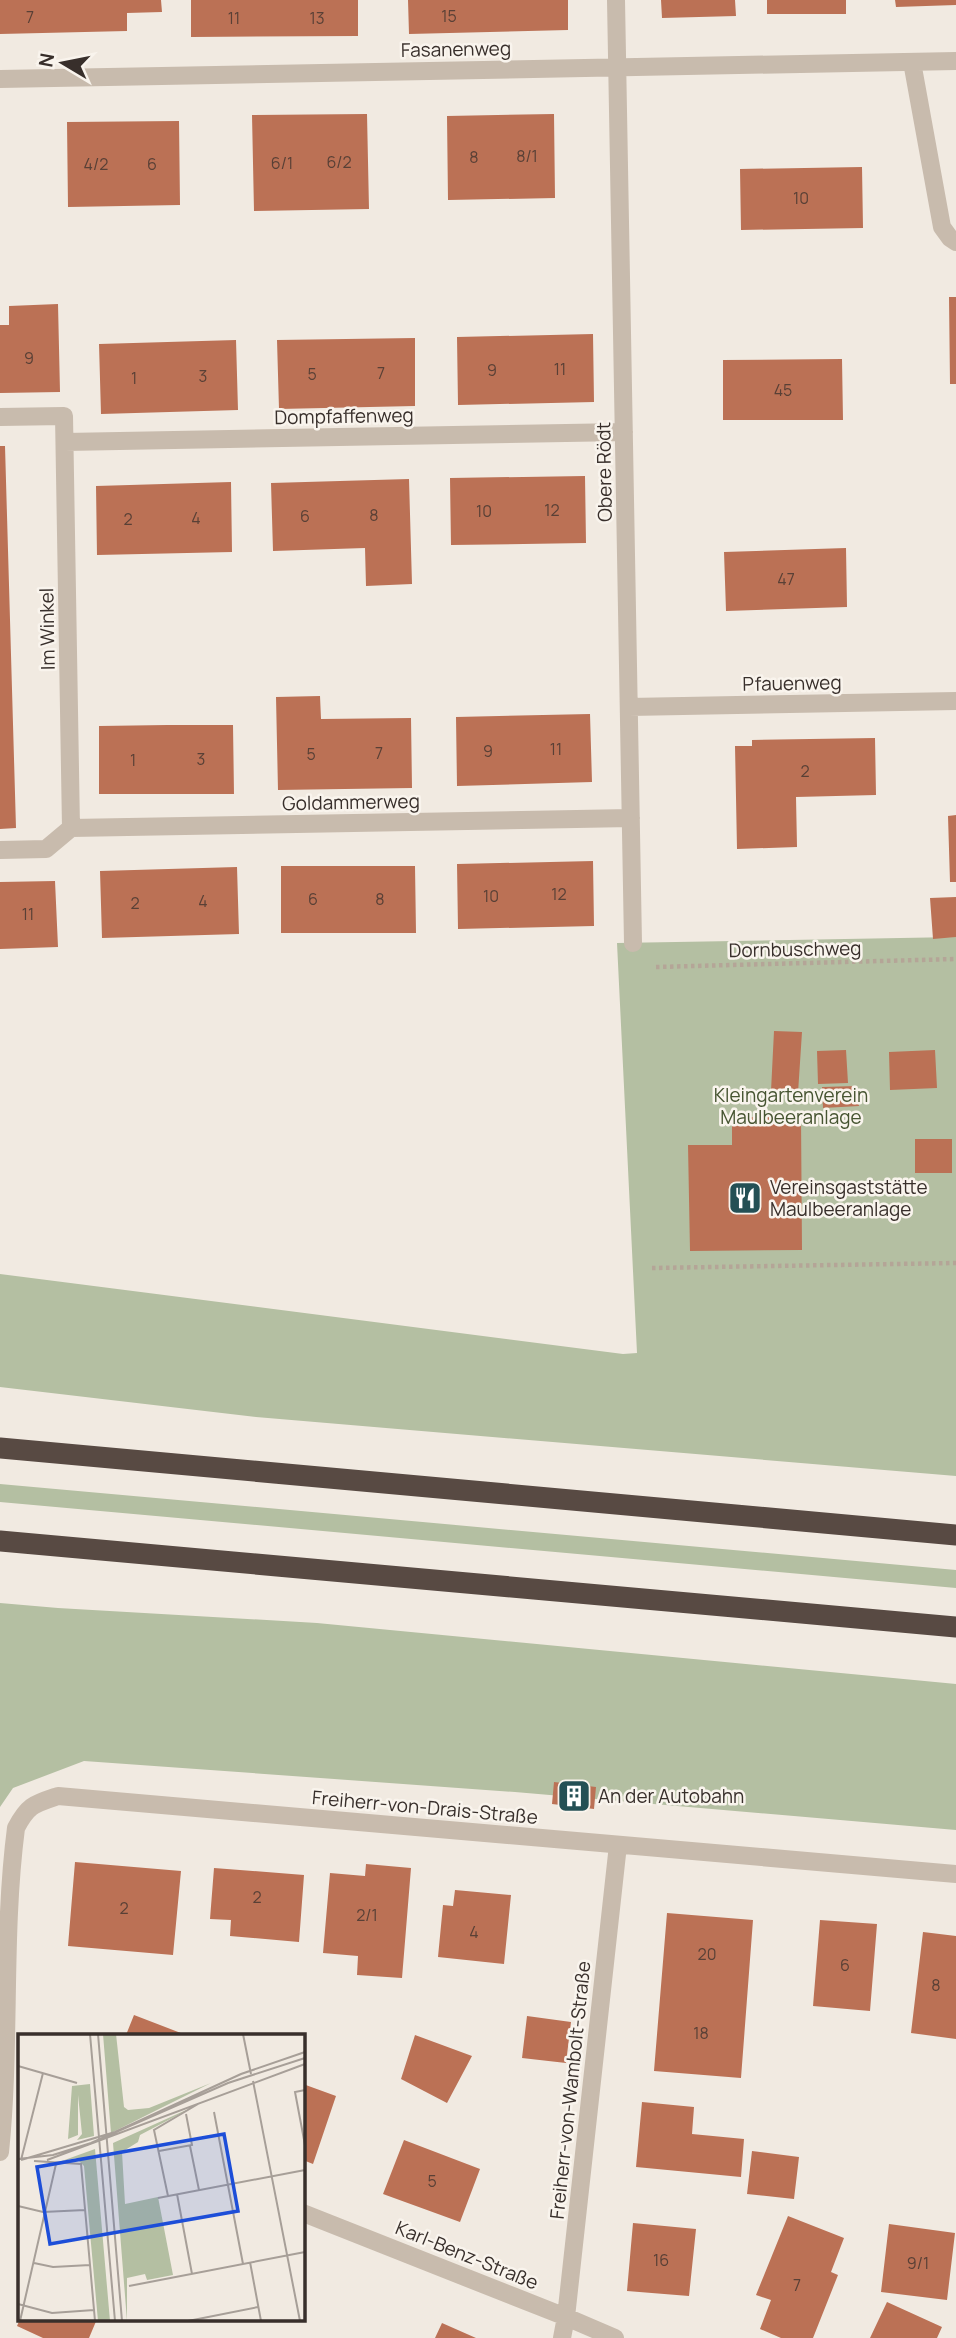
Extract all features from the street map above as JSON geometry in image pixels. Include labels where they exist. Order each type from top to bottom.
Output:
[{"type":"highway","points":[[0,1448],[956,1535]]},
{"type":"highway","points":[[0,1541],[956,1627]]},
{"type":"street","name":"Obere Rödt","points":[[617,0],[633,943]]},
{"type":"street","name":"Fasanenweg","points":[[0,79],[956,61]]},
{"type":"street","points":[[912,62],[942,227],[956,242]]},
{"type":"street","name":"Im Winkel","points":[[0,417],[64,416],[71,828]]},
{"type":"street","name":"Dompfaffenweg","points":[[65,442],[624,432]]},
{"type":"street","name":"Pfauenweg","points":[[629,707],[956,701]]},
{"type":"street","name":"Goldammerweg","points":[[71,828],[631,818]]},
{"type":"street","points":[[0,850],[46,849],[71,828]]},
{"type":"street","name":"Freiherr-von-Drais-Straße","points":[[13,2098],[7,1967],[16,1828],[24,1812],[37,1803],[58,1796],[956,1874]]},
{"type":"street","name":"Freiherr-von-Wambolt-Straße","points":[[562,2338],[618,1845]]},
{"type":"street","points":[[0,2152],[13,2098]]},
{"type":"street","name":"Karl-Benz-Straße","points":[[304,2213],[615,2338]]},
{"type":"path","name":"Dornbuschweg","points":[[652,967],[956,959]]},
{"type":"path","points":[[652,1268],[956,1264]]},
{"type":"green space","name":"Kleingartenverein Maulbeeranlage","points":[[956,937],[956,1476],[256,1417],[0,1387],[0,1274],[623,1354],[637,1353],[617,943]]},
{"type":"green space","points":[[0,1484],[956,1570],[956,1588],[0,1502]]},
{"type":"green space","points":[[0,1603],[317,1623],[956,1684],[956,1830],[515,1792],[84,1761],[13,1788],[0,1807]]},
{"type":"building","points":[[0,0],[161,0],[162,12],[127,13],[127,31],[0,34]]},
{"type":"building","points":[[191,0],[358,0],[358,36],[191,37]]},
{"type":"building","points":[[408,0],[568,0],[568,30],[409,34]]},
{"type":"building","points":[[661,0],[735,0],[736,16],[662,18]]},
{"type":"building","points":[[767,0],[846,0],[846,14],[767,14]]},
{"type":"building","points":[[895,0],[956,0],[956,5],[896,7]]},
{"type":"building","points":[[367,114],[369,209],[254,211],[252,115]]},
{"type":"building","points":[[554,114],[555,198],[448,200],[447,116]]},
{"type":"building","points":[[179,121],[180,205],[68,207],[67,122]]},
{"type":"building","points":[[862,167],[863,228],[741,230],[740,169]]},
{"type":"building","points":[[949,297],[956,297],[956,384],[950,384]]},
{"type":"building","points":[[58,304],[60,392],[0,393],[0,325],[9,325],[9,306]]},
{"type":"building","points":[[593,334],[594,402],[458,405],[457,337]]},
{"type":"building","points":[[415,338],[415,406],[279,409],[277,340]]},
{"type":"building","points":[[236,340],[238,410],[101,414],[99,344]]},
{"type":"building","points":[[842,359],[843,420],[723,420],[723,360]]},
{"type":"building","points":[[0,446],[5,446],[16,828],[0,829]]},
{"type":"building","points":[[585,476],[586,543],[451,545],[450,478]]},
{"type":"building","points":[[409,479],[412,584],[366,586],[365,548],[273,551],[271,483]]},
{"type":"building","points":[[231,482],[232,552],[97,555],[96,486]]},
{"type":"building","points":[[846,548],[847,607],[726,611],[724,552]]},
{"type":"building","points":[[320,696],[321,719],[411,718],[412,788],[278,790],[276,697]]},
{"type":"building","points":[[590,714],[592,782],[457,786],[456,717]]},
{"type":"building","points":[[233,725],[234,794],[99,794],[99,726]]},
{"type":"building","points":[[875,738],[876,795],[796,797],[797,847],[737,849],[735,746],[752,746],[752,740]]},
{"type":"building","points":[[956,815],[956,882],[950,882],[948,816]]},
{"type":"building","points":[[593,861],[594,926],[458,929],[457,864]]},
{"type":"building","points":[[281,866],[415,866],[416,933],[281,933]]},
{"type":"building","points":[[237,867],[239,934],[102,938],[100,871]]},
{"type":"building","points":[[55,881],[58,947],[0,949],[0,882]]},
{"type":"building","points":[[956,897],[956,937],[933,939],[930,898]]},
{"type":"building","points":[[774,1031],[802,1032],[798,1093],[771,1091]]},
{"type":"building","points":[[846,1050],[848,1083],[818,1084],[817,1051]]},
{"type":"building","points":[[935,1050],[937,1088],[890,1090],[889,1052]]},
{"type":"building","points":[[857,1086],[859,1106],[823,1108],[822,1087]]},
{"type":"building","name":"Vereinsgaststätte Maulbeeranlage","points":[[732,1117],[801,1117],[802,1250],[690,1251],[688,1145],[732,1145]]},
{"type":"building","points":[[915,1139],[952,1139],[952,1173],[915,1173]]},
{"type":"building","name":"An der Autobahn","points":[[554,1782],[596,1787],[594,1809],[552,1804]]},
{"type":"building","points":[[75,1862],[181,1871],[173,1955],[68,1946]]},
{"type":"building","points":[[366,1864],[411,1868],[402,1978],[357,1975],[358,1956],[323,1953],[330,1873],[365,1876]]},
{"type":"building","points":[[214,1868],[304,1875],[299,1942],[230,1936],[231,1920],[210,1919]]},
{"type":"building","points":[[455,1890],[511,1895],[504,1964],[438,1957],[443,1905],[453,1906]]},
{"type":"building","points":[[667,1913],[753,1920],[741,2078],[654,2071]]},
{"type":"building","points":[[820,1920],[877,1924],[870,2011],[813,2006]]},
{"type":"building","points":[[923,1932],[956,1936],[956,2039],[911,2033]]},
{"type":"building","points":[[134,2015],[183,2034],[126,2034]]},
{"type":"building","points":[[527,2016],[571,2022],[566,2063],[522,2058]]},
{"type":"building","points":[[415,2035],[472,2056],[447,2103],[401,2079]]},
{"type":"building","points":[[304,2084],[336,2096],[313,2164],[304,2160]]},
{"type":"building","points":[[642,2102],[694,2107],[692,2134],[744,2139],[741,2177],[636,2167]]},
{"type":"building","points":[[404,2140],[480,2169],[460,2222],[383,2194]]},
{"type":"building","points":[[752,2151],[799,2157],[794,2199],[747,2194]]},
{"type":"building","points":[[788,2216],[844,2238],[831,2272],[838,2275],[813,2338],[781,2338],[760,2329],[771,2300],[756,2295]]},
{"type":"building","points":[[633,2223],[696,2229],[689,2296],[627,2291]]},
{"type":"building","points":[[889,2224],[955,2233],[947,2300],[881,2292]]},
{"type":"building","points":[[887,2302],[942,2327],[937,2338],[870,2338]]},
{"type":"building","points":[[20,2320],[97,2320],[89,2338],[43,2338],[17,2326]]},
{"type":"building","points":[[442,2323],[476,2338],[435,2338]]},
{"type":"place","name":"Vereinsgaststätte Maulbeeranlage","points":[[745,1198]]},
{"type":"place","name":"An der Autobahn","points":[[574,1796]]}]
